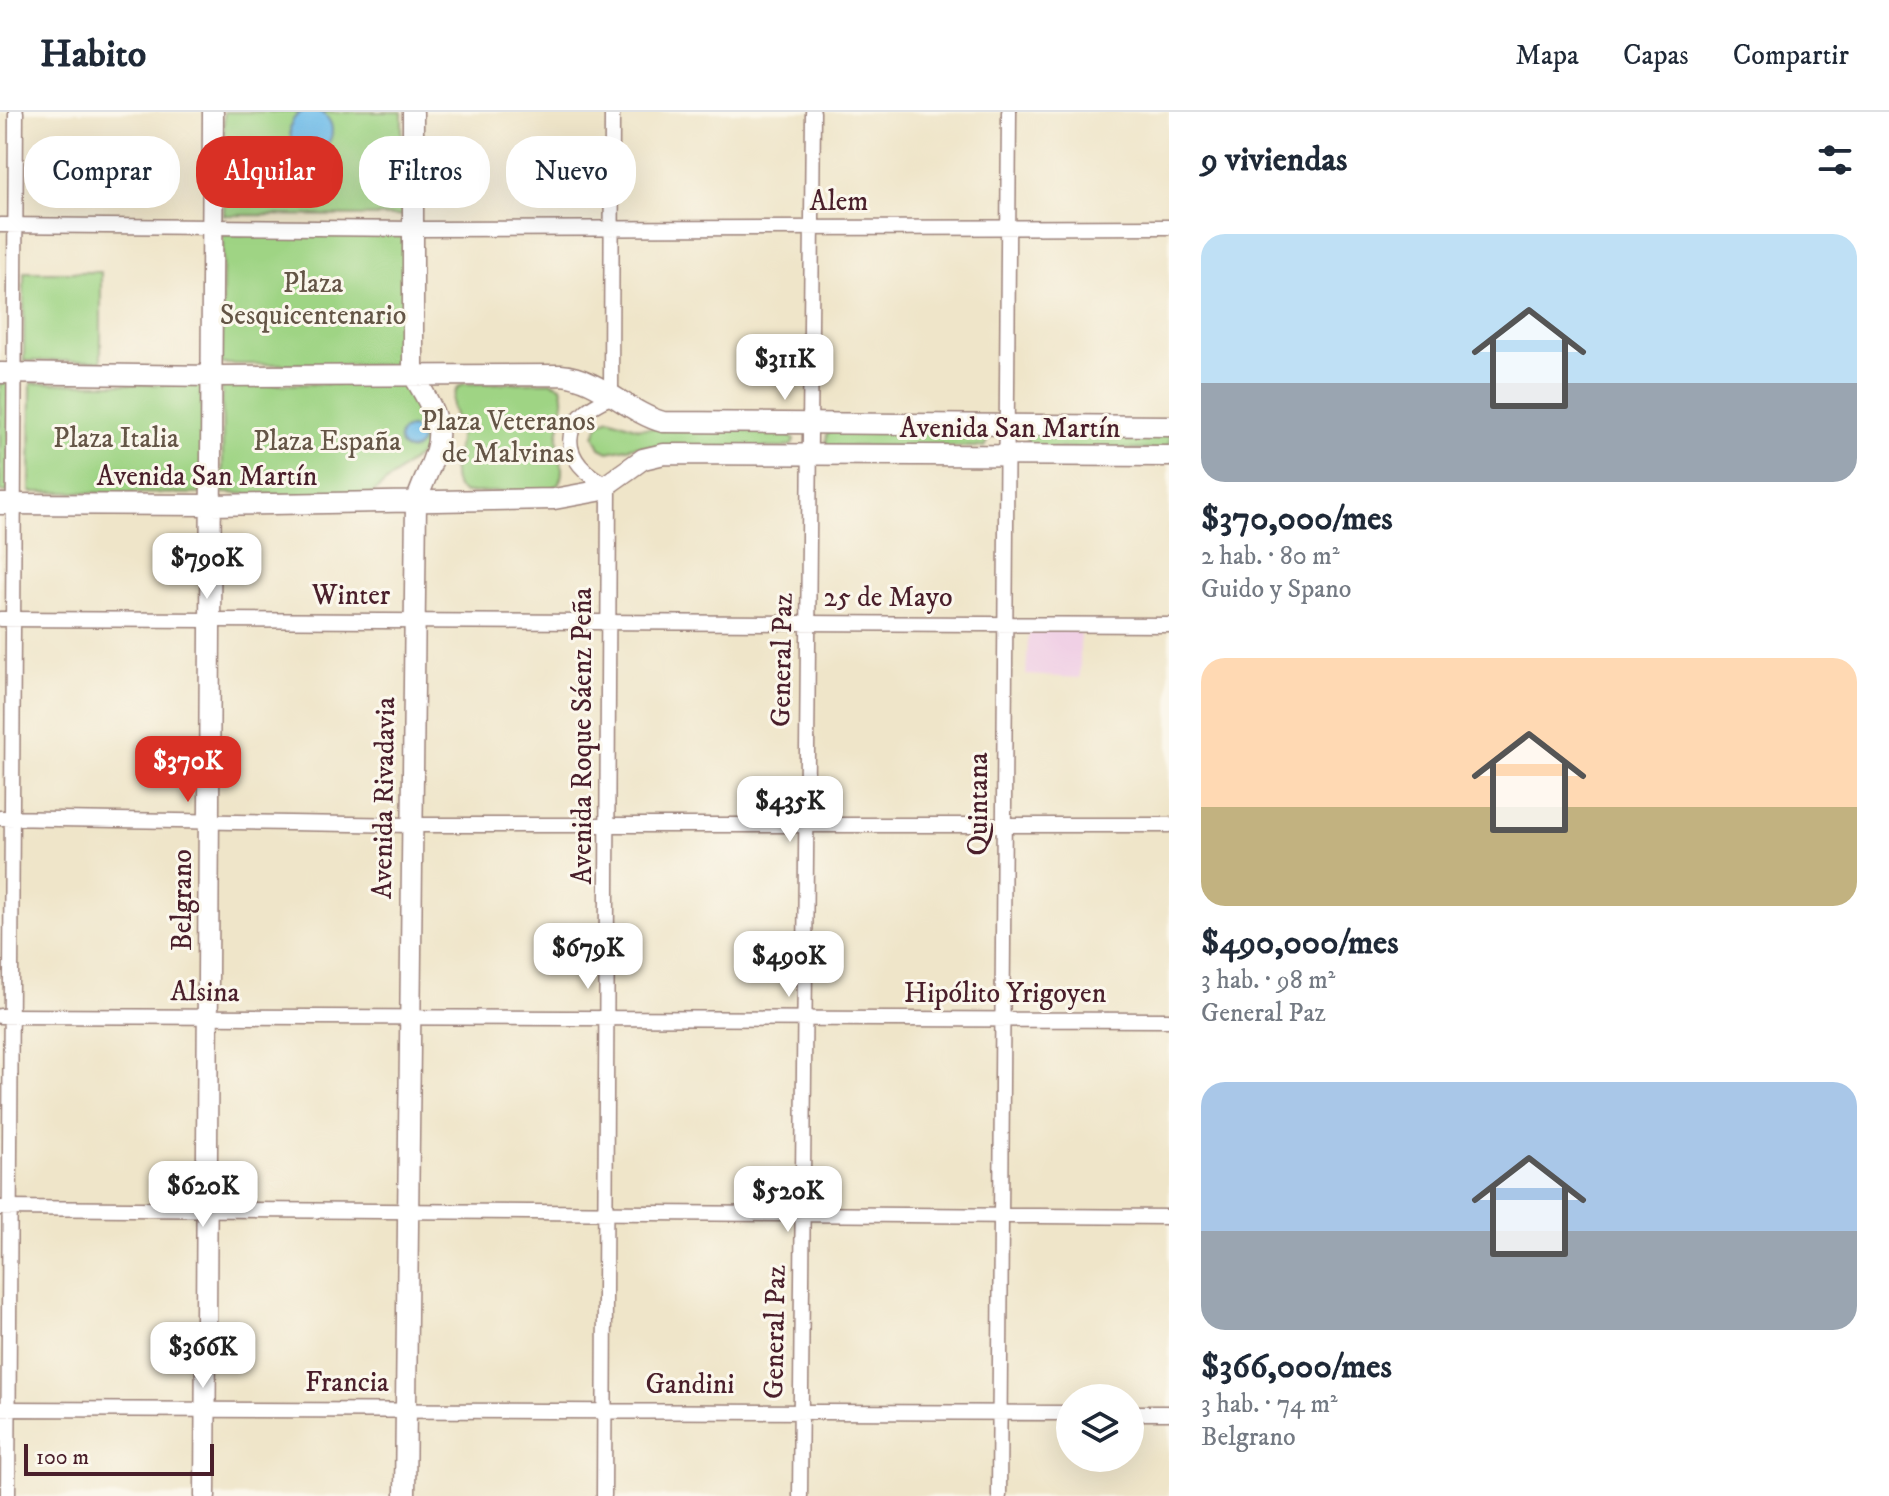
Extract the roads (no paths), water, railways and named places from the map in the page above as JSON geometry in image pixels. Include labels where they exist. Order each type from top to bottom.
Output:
[{"type":"main road","name":"Belgrano","points":[[205,1496],[213,112]]},
{"type":"main road","points":[[413,112],[413,375]]},
{"type":"main road","name":"Avenida San Martín","points":[[6,373],[573,376],[644,417],[663,422],[1169,426]]},
{"type":"main road","name":"Avenida Rivadavia","points":[[405,1496],[416,502],[439,448],[440,429],[434,409],[413,375]]},
{"type":"main road","name":"Avenida San Martín","points":[[6,504],[212,505],[554,499],[584,495],[609,486],[643,459],[664,454],[1169,456]]},
{"type":"street","points":[[8,1496],[4,1409],[6,373],[8,225],[16,112]]},
{"type":"street","points":[[609,486],[579,467],[573,455],[572,433],[577,418],[588,406],[611,397],[612,112]]},
{"type":"street","name":"General Paz","points":[[800,1496],[813,112]]},
{"type":"street","name":"Quintana","points":[[999,1496],[1009,112]]},
{"type":"street","name":"Alem","points":[[8,225],[413,229],[1169,227]]},
{"type":"street","name":"Avenida Roque Sáenz Peña","points":[[604,1496],[609,486]]},
{"type":"street","name":"Winter","points":[[6,619],[414,621]]},
{"type":"street","name":"25 de Mayo","points":[[414,621],[1169,625]]},
{"type":"street","points":[[5,818],[411,825],[1169,825]]},
{"type":"street","name":"Alsina","points":[[5,1016],[410,1020]]},
{"type":"street","name":"Hipólito Yrigoyen","points":[[410,1020],[607,1017],[1169,1020]]},
{"type":"street","points":[[4,1208],[1169,1217]]},
{"type":"street","name":"Francia","points":[[4,1409],[406,1408]]},
{"type":"street","name":"Gandini","points":[[406,1408],[1056,1413]]},
{"type":"street","points":[[1144,1413],[1169,1413]]},
{"type":"water","points":[[303,112],[319,112],[330,123],[331,136],[291,136],[292,123]]},
{"type":"water","points":[[410,428],[418,431],[421,439],[418,447],[410,450],[402,447],[399,439],[402,431]]},
{"type":"park label","name":"Plaza Sesquicentenario","points":[[313,299]]},
{"type":"park label","name":"Plaza Veteranos de Malvinas","points":[[508,437]]},
{"type":"park label","name":"Plaza Italia","points":[[116,438]]},
{"type":"park label","name":"Plaza España","points":[[327,441]]}]
